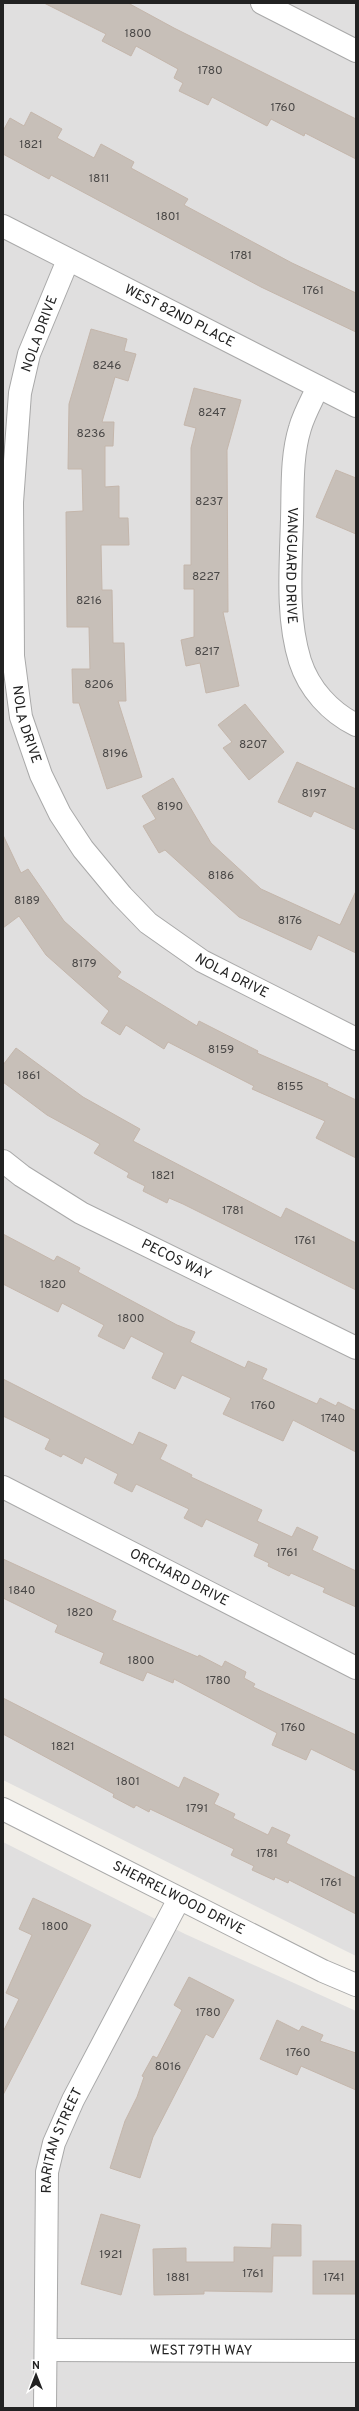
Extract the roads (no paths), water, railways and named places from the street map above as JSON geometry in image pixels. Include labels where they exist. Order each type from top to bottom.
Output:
[{"type":"street","points":[[262,3],[356,51]]},
{"type":"street","name":"WEST 82ND PLACE","points":[[3,226],[356,406]]},
{"type":"street","name":"NOLA DRIVE","points":[[68,260],[29,354],[20,393],[12,502],[14,663],[21,717],[40,775],[60,814],[83,849],[122,896],[148,923],[202,961],[356,1039]]},
{"type":"street","name":"VANGUARD DRIVE","points":[[318,387],[300,428],[293,469],[291,574],[294,636],[300,662],[311,685],[332,711],[356,725]]},
{"type":"street","name":"PECOS WAY","points":[[3,1161],[22,1176],[81,1213],[356,1348]]},
{"type":"street","name":"ORCHARD DRIVE","points":[[3,1487],[356,1668]]},
{"type":"street","name":"SHERRELWOOD DRIVE","points":[[3,1809],[323,1971],[356,1985]]},
{"type":"street","name":"RARITAN STREET","points":[[45,2408],[46,2172],[54,2143],[73,2100],[179,1898]]},
{"type":"street","name":"WEST 79TH WAY","points":[[46,2350],[356,2351]]}]
